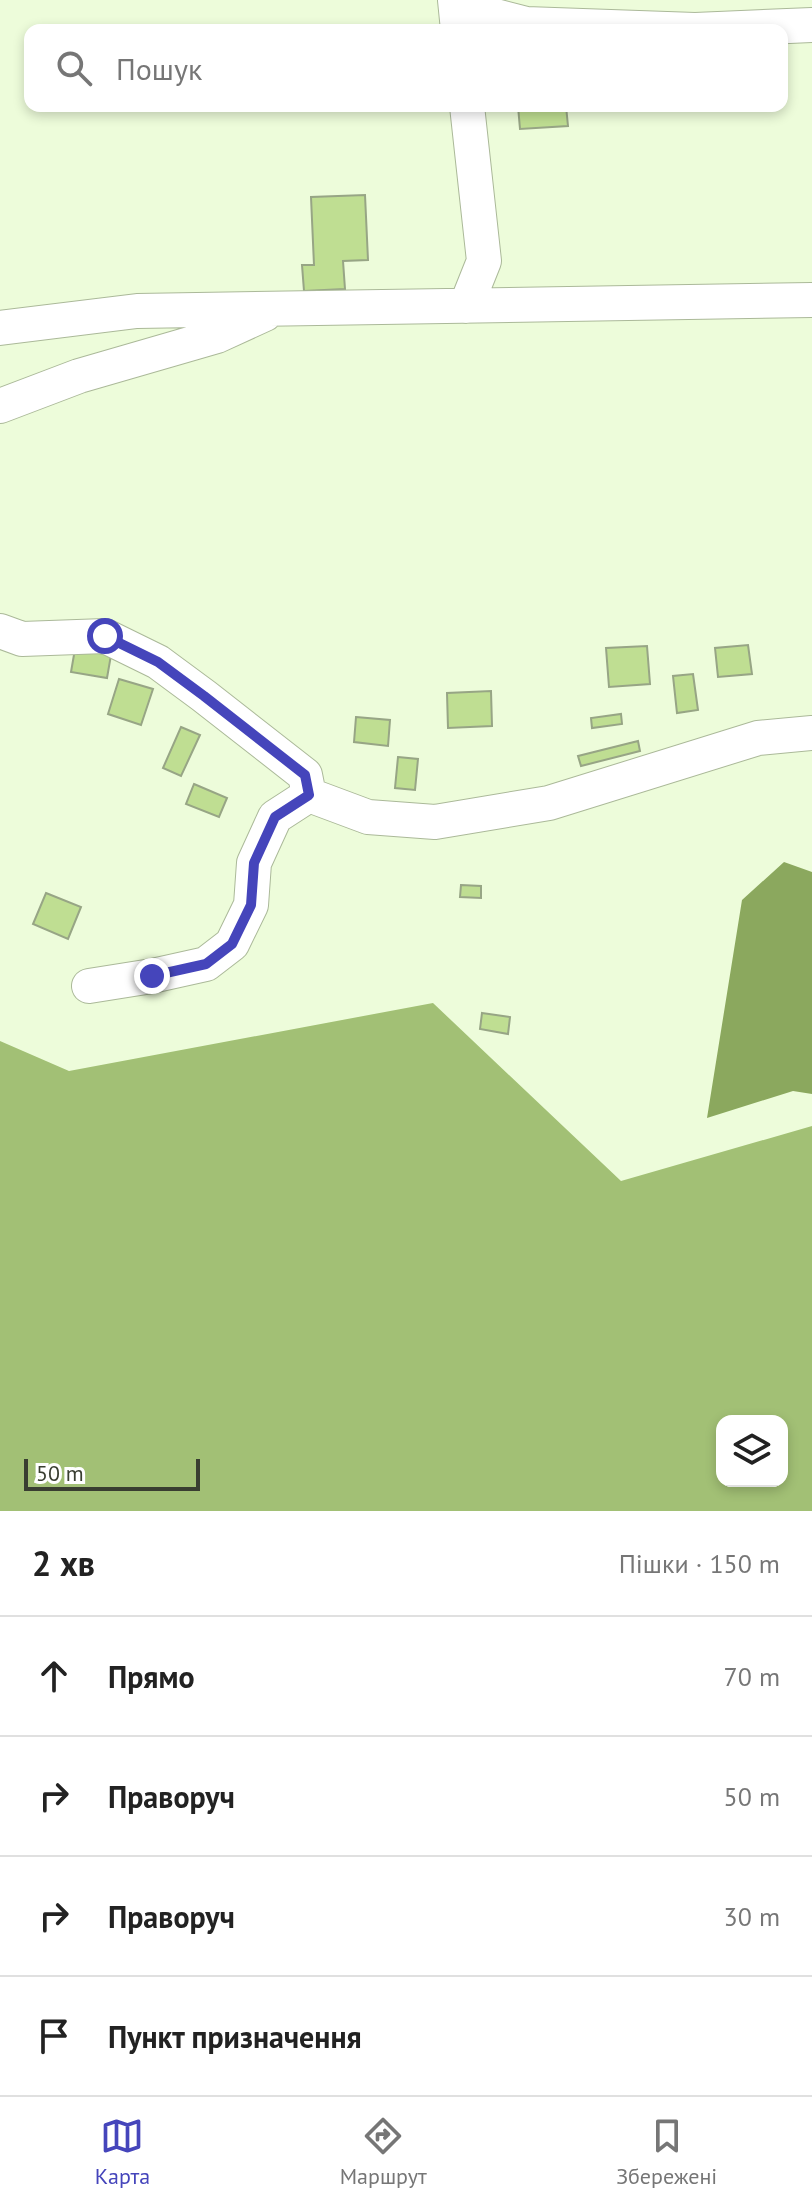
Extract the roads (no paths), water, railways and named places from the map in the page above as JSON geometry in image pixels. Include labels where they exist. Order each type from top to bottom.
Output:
[{"type":"street","points":[[455,0],[457,24]]},
{"type":"street","points":[[469,0],[480,12],[526,24]]},
{"type":"street","points":[[788,26],[812,25]]},
{"type":"street","points":[[466,306],[484,261],[468,112]]},
{"type":"street","points":[[0,328],[137,311],[812,300]]},
{"type":"street","points":[[0,406],[79,376],[217,336],[277,309]]},
{"type":"street","points":[[0,631],[22,639],[105,636],[158,662],[305,775],[309,795]]},
{"type":"street","points":[[309,795],[368,817],[435,822],[549,803],[758,738],[812,733]]},
{"type":"street","points":[[89,986],[206,964],[232,944],[251,905],[254,863],[275,817],[309,795]]}]
